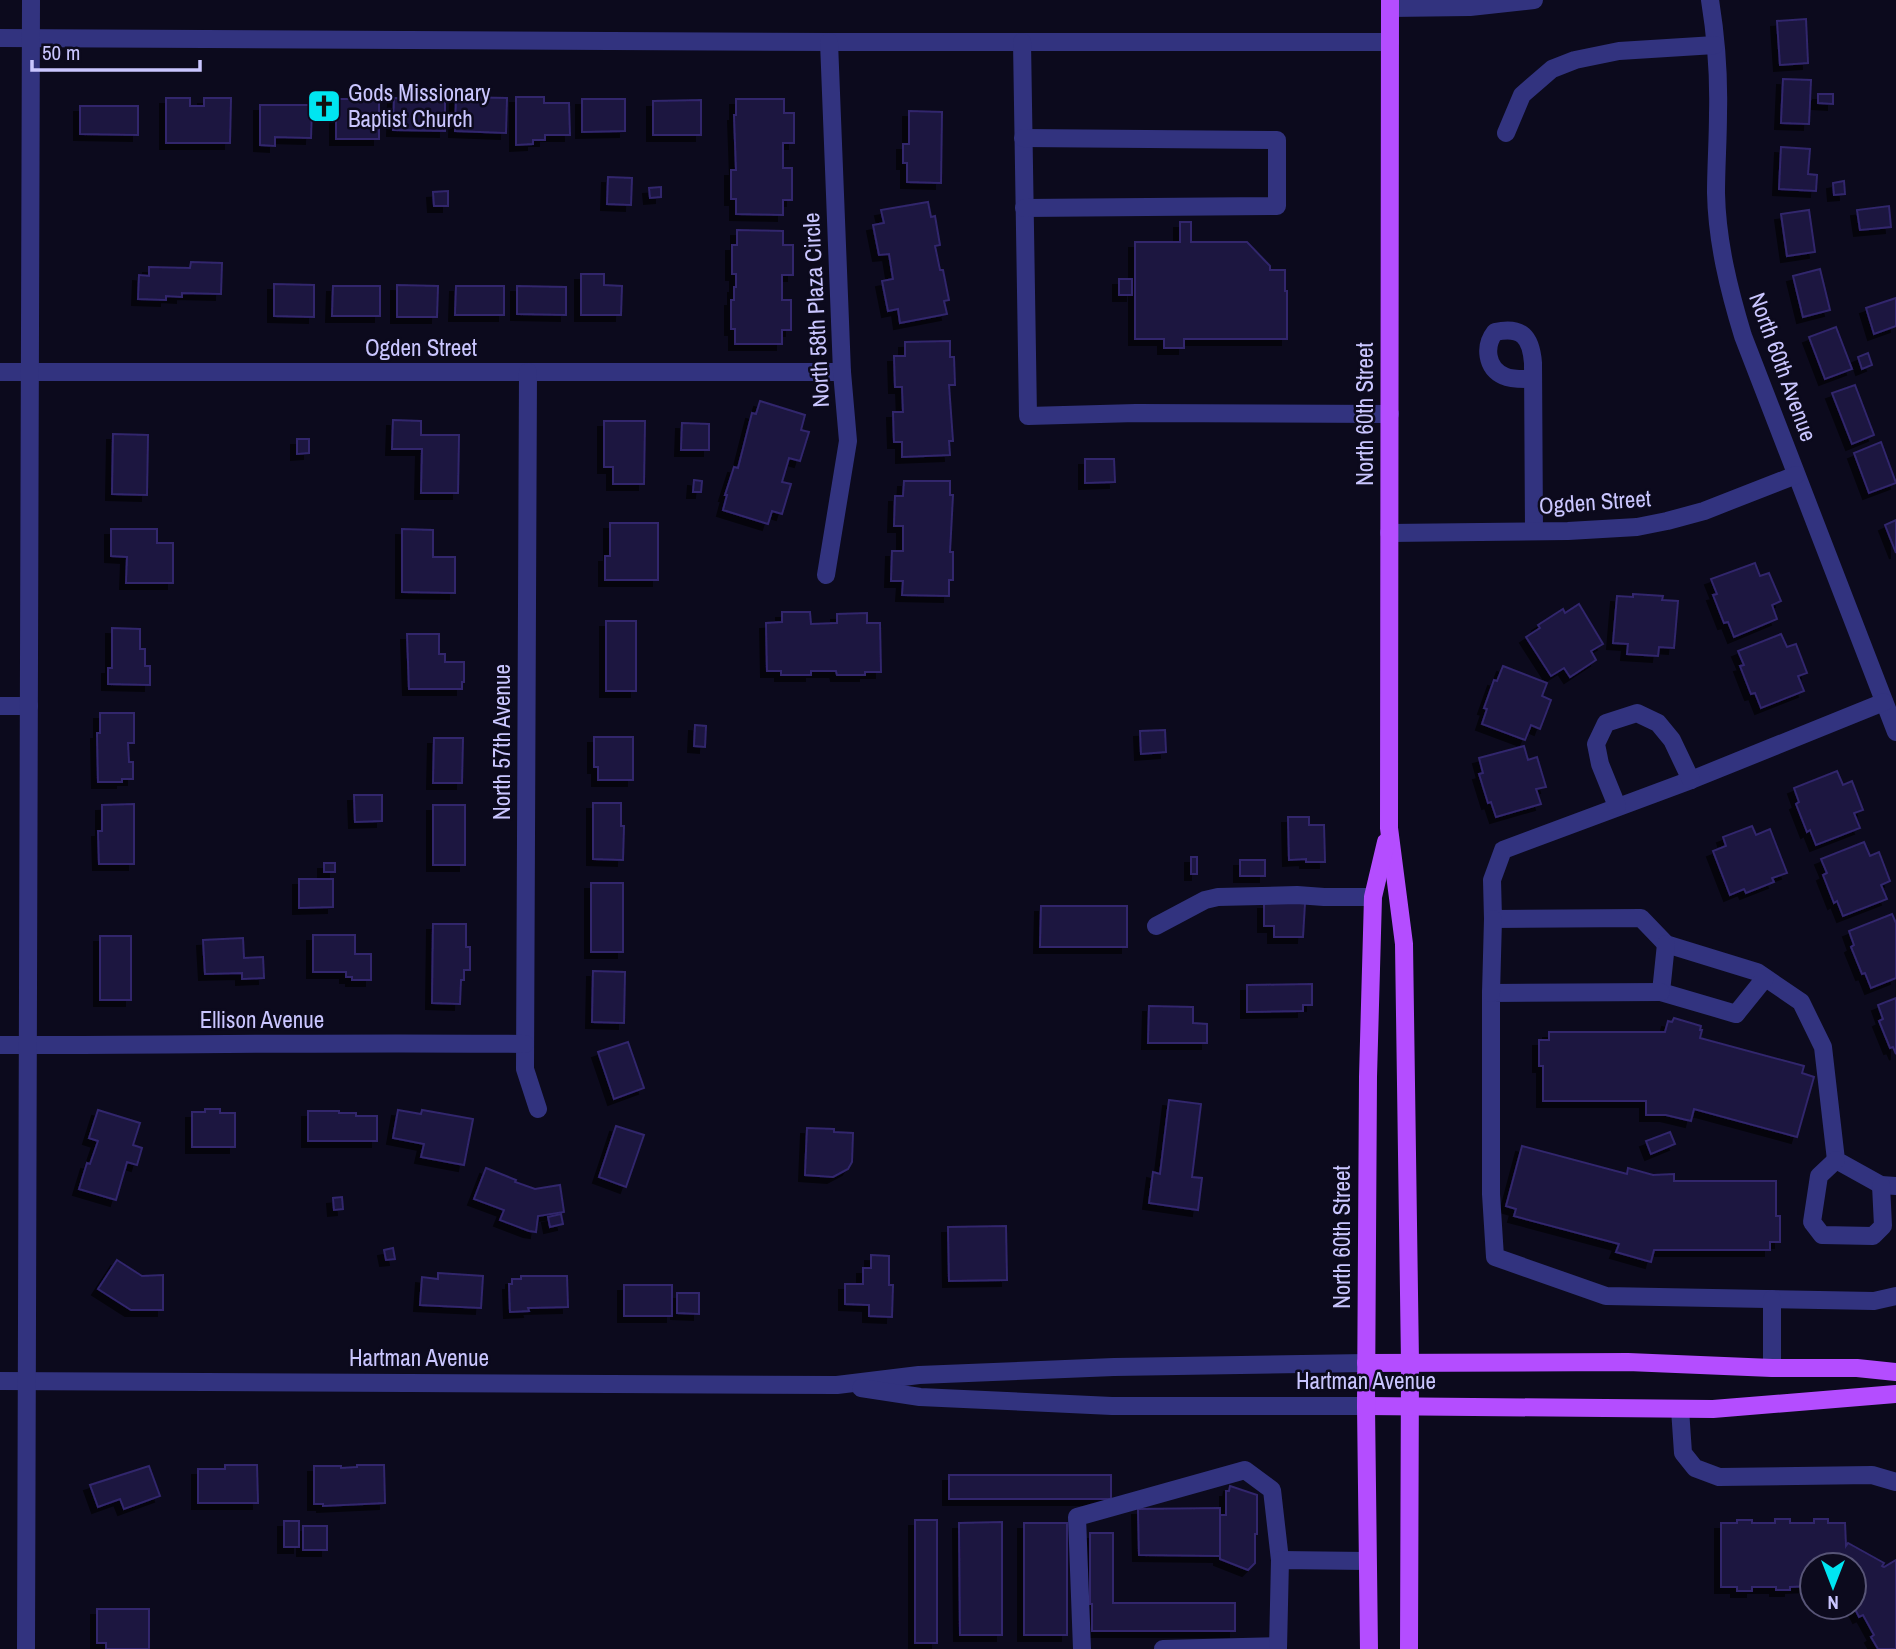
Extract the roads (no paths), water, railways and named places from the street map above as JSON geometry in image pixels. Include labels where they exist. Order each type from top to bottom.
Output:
[{"type":"main road","name":"North 60th Street","points":[[1390,4],[1389,828],[1404,944],[1410,1363],[1409,1649]]},
{"type":"main road","name":"North 60th Street","points":[[1369,1649],[1366,1406],[1368,1077],[1373,897],[1389,828]]},
{"type":"main road","name":"Hartman Avenue","points":[[1366,1363],[1628,1362],[1772,1368],[1857,1368],[1896,1372]]},
{"type":"main road","name":"Hartman Avenue","points":[[1366,1406],[1713,1409],[1896,1394]]},
{"type":"street","points":[[26,1649],[31,0]]},
{"type":"street","points":[[1390,4],[1470,7],[1534,0]]},
{"type":"street","name":"North 60th Avenue","points":[[1710,0],[1718,109],[1716,196],[1723,261],[1733,302],[1743,336],[1896,732]]},
{"type":"street","points":[[0,38],[1390,42]]},
{"type":"street","name":"North 58th Plaza Circle","points":[[826,575],[848,441],[842,372],[829,42]]},
{"type":"street","points":[[1021,42],[1028,416],[1136,413],[1390,414]]},
{"type":"street","points":[[1506,133],[1522,95],[1552,69],[1575,60],[1619,51],[1715,45]]},
{"type":"street","points":[[1023,138],[1277,140],[1277,206],[1024,208]]},
{"type":"street","name":"Ogden Street","points":[[0,372],[842,372]]},
{"type":"street","name":"North 57th Avenue","points":[[528,372],[525,1069],[538,1109]]},
{"type":"street","points":[[1533,379],[1534,531]]},
{"type":"street","name":"Ogden Street","points":[[1389,533],[1637,527],[1667,522],[1704,511],[1796,475]]},
{"type":"street","points":[[1884,702],[1691,780],[1503,850],[1492,880],[1492,1195],[1495,1257],[1606,1296],[1874,1301],[1896,1296]]},
{"type":"street","points":[[0,706],[29,706]]},
{"type":"street","points":[[1617,806],[1600,764],[1596,744],[1606,723],[1637,713],[1658,723],[1672,740],[1691,780]]},
{"type":"street","points":[[1156,926],[1206,900],[1218,897],[1373,897]]},
{"type":"street","points":[[1493,919],[1641,918],[1666,944],[1757,972],[1801,1002],[1824,1047],[1836,1160]]},
{"type":"street","points":[[1661,992],[1666,944]]},
{"type":"street","points":[[1491,993],[1661,992],[1736,1014],[1765,978]]},
{"type":"street","name":"Ellison Avenue","points":[[0,1045],[525,1044]]},
{"type":"street","points":[[1836,1160],[1889,1186],[1883,1226],[1873,1236],[1822,1235],[1812,1222],[1819,1176],[1836,1160]]},
{"type":"street","points":[[1772,1300],[1772,1368]]},
{"type":"street","name":"Hartman Avenue","points":[[0,1381],[837,1385],[919,1375],[1114,1367],[1366,1363]]},
{"type":"street","name":"Hartman Avenue","points":[[837,1385],[920,1397],[1112,1406],[1366,1406]]},
{"type":"street","points":[[1680,1409],[1683,1453],[1695,1468],[1719,1477],[1872,1475],[1896,1482]]},
{"type":"street","points":[[1082,1649],[1077,1517],[1245,1470],[1272,1490],[1280,1560],[1278,1647],[1163,1649]]},
{"type":"street","points":[[1280,1560],[1367,1561]]},
{"type":"place","name":"Gods Missionary Baptist Church","points":[[324,106]]}]
